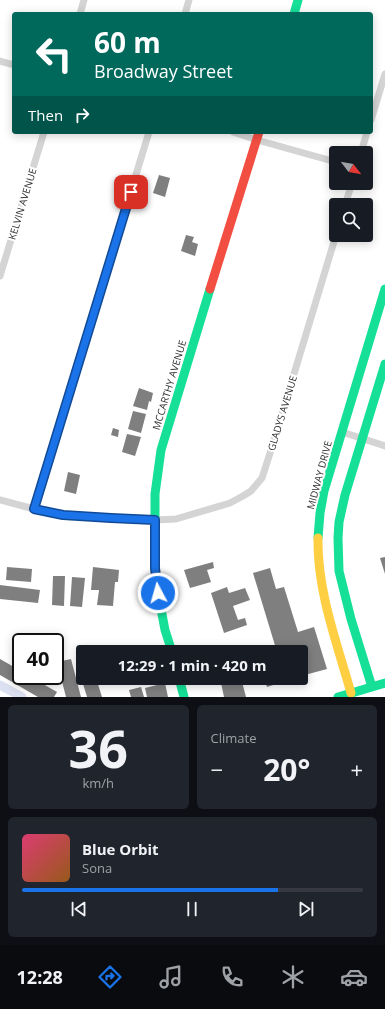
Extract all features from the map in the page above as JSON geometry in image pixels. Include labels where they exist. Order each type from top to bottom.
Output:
[{"type":"main road","points":[[295,12],[298,0]]},
{"type":"main road","name":"MCCARTHY AVENUE","points":[[170,645],[165,630],[155,568],[155,494],[161,450],[258,136]]},
{"type":"main road","name":"MIDWAY DRIVE","points":[[351,693],[320,575],[318,527],[320,505],[385,289]]},
{"type":"main road","points":[[372,687],[351,619],[339,571],[339,522],[345,495],[385,364]]},
{"type":"main road","points":[[338,697],[385,683]]},
{"type":"main road","points":[[181,685],[184,697]]},
{"type":"street","points":[[81,12],[84,0]]},
{"type":"street","points":[[186,12],[189,0]]},
{"type":"street","points":[[0,61],[12,64]]},
{"type":"street","points":[[373,113],[385,74]]},
{"type":"street","name":"KELVIN AVENUE","points":[[0,276],[43,134]]},
{"type":"street","points":[[34,509],[148,134]]},
{"type":"street","points":[[246,134],[258,136],[329,160]]},
{"type":"street","points":[[363,146],[366,134]]},
{"type":"street","name":"GLADYS AVENUE","points":[[0,500],[63,515],[155,520],[176,519],[230,503],[251,492],[262,478],[334,242]]},
{"type":"street","points":[[342,432],[385,446]]},
{"type":"building","points":[[159,175],[170,178],[165,197],[153,193]]},
{"type":"building","points":[[186,235],[194,237],[192,242],[198,244],[195,256],[181,251]]},
{"type":"building","points":[[139,388],[153,393],[147,410],[133,406]]},
{"type":"building","points":[[133,411],[146,414],[141,433],[128,429]]},
{"type":"building","points":[[113,428],[119,430],[118,437],[111,435]]},
{"type":"building","points":[[127,434],[141,437],[135,456],[122,452]]},
{"type":"building","points":[[68,472],[80,475],[76,494],[64,491]]},
{"type":"building","points":[[385,557],[385,574],[380,558]]},
{"type":"building","points":[[213,562],[214,568],[207,570],[211,582],[190,588],[184,570]]},
{"type":"building","points":[[7,567],[32,569],[31,582],[6,580]]},
{"type":"building","points":[[93,567],[119,570],[118,582],[115,582],[113,606],[97,605],[99,590],[91,590]]},
{"type":"building","points":[[270,568],[276,589],[284,587],[298,632],[314,627],[327,669],[308,674],[308,645],[275,645],[253,573]]},
{"type":"building","points":[[53,576],[65,576],[64,606],[52,605]]},
{"type":"building","points":[[72,577],[85,578],[82,607],[70,606]]},
{"type":"building","points":[[0,585],[40,590],[38,603],[0,599]]},
{"type":"building","points":[[227,587],[229,593],[245,588],[250,600],[233,606],[238,620],[245,618],[247,625],[224,633],[211,593]]},
{"type":"building","points":[[0,659],[12,666],[12,682],[0,675]]},
{"type":"building","points":[[71,659],[76,678],[76,685],[78,685],[81,697],[66,697],[63,685],[64,660]]},
{"type":"building","points":[[17,685],[45,685],[57,692],[54,697],[38,697]]},
{"type":"building","points":[[83,685],[98,685],[102,697],[87,697]]},
{"type":"building","points":[[157,685],[165,685],[168,697],[147,697],[145,688]]},
{"type":"building","points":[[221,685],[243,685],[246,697],[224,697]]},
{"type":"building","points":[[141,687],[144,697],[131,697],[129,690]]},
{"type":"waterway","points":[[0,685],[22,697]]},
{"type":"traffic: fast","points":[[295,12],[298,0]]},
{"type":"traffic: fast","points":[[170,645],[165,630],[155,568],[155,494],[161,450],[210,289]]},
{"type":"traffic: fast","points":[[318,538],[324,491],[385,289]]},
{"type":"traffic: fast","points":[[372,687],[351,619],[339,571],[338,538],[339,522],[345,495],[385,364]]},
{"type":"traffic: fast","points":[[338,697],[385,683]]},
{"type":"traffic: fast","points":[[181,685],[184,697]]},
{"type":"traffic: slow","points":[[318,538],[324,597],[351,693]]},
{"type":"traffic: jam","points":[[210,289],[258,134]]},
{"type":"route","points":[[131,192],[34,509],[63,515],[155,520],[155,568],[158,593]]}]
